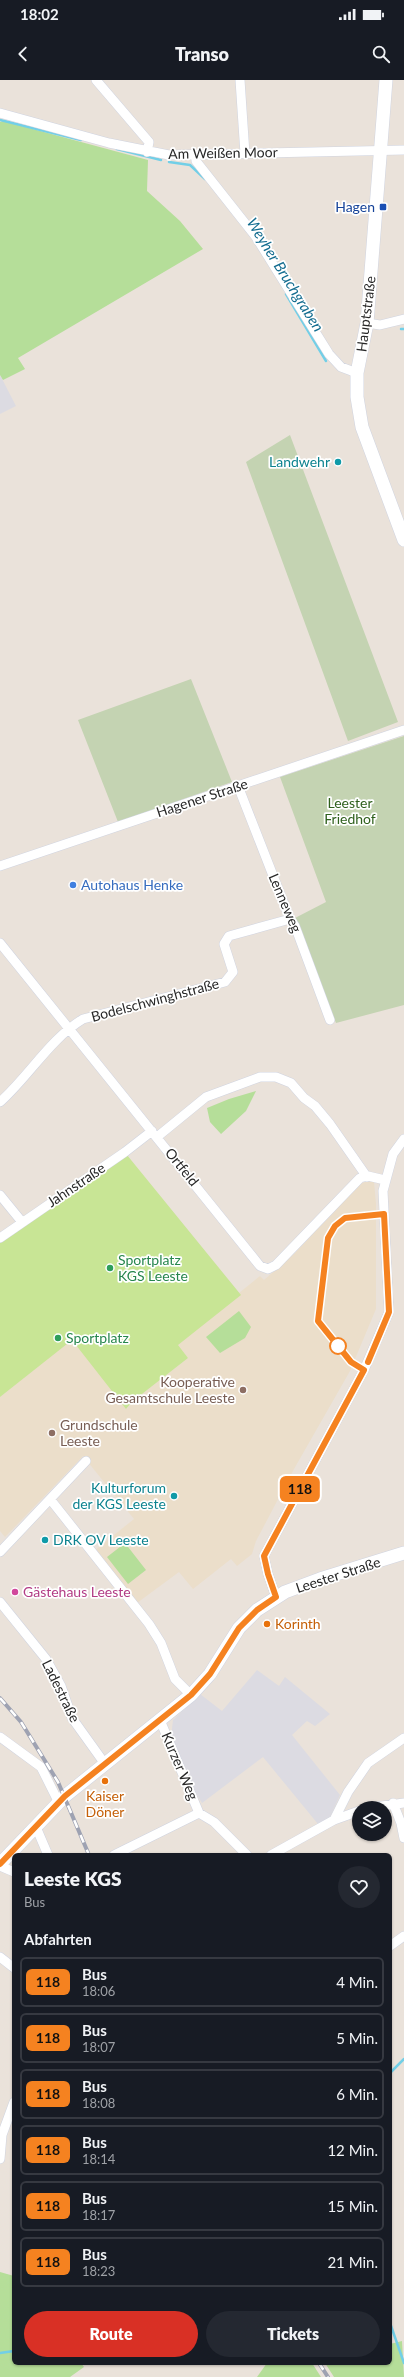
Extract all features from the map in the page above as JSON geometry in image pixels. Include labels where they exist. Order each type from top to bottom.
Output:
[{"type":"street","points":[[96,80],[149,142],[148,152]]},
{"type":"street","points":[[240,80],[245,154]]},
{"type":"street","name":"Hauptstraße","points":[[386,80],[367,323],[357,373],[357,398],[362,427],[404,540]]},
{"type":"street","name":"Am Weißen Moor","points":[[0,113],[148,152],[169,155],[196,156],[380,152],[404,150]]},
{"type":"street","points":[[196,156],[196,161],[256,237],[329,354],[341,367],[357,373]]},
{"type":"street","points":[[367,323],[380,325],[404,319]]},
{"type":"street","name":"Hagener Straße","points":[[0,866],[404,730]]},
{"type":"street","name":"Lenneweg","points":[[238,786],[290,919],[295,926],[330,1020]]},
{"type":"street","name":"Bodelschwinghstraße","points":[[68,1028],[83,1019],[225,982],[234,972],[224,944],[229,936],[290,919]]},
{"type":"street","name":"Ortfeld","points":[[0,943],[260,1266],[268,1268],[276,1264],[355,1182],[367,1176]]},
{"type":"street","points":[[0,1102],[19,1084],[68,1028]]},
{"type":"street","name":"Jahnstraße","points":[[0,1238],[206,1097],[260,1077],[276,1077],[291,1083],[304,1098],[315,1106],[367,1176]]},
{"type":"street","points":[[276,1597],[268,1574],[264,1556],[364,1370],[389,1312],[384,1180],[393,1154],[404,1139]]},
{"type":"street","points":[[367,1176],[384,1180]]},
{"type":"street","points":[[0,1195],[22,1222]]},
{"type":"street","points":[[0,1552],[86,1461]]},
{"type":"street","points":[[50,1499],[149,1624],[161,1643],[175,1679],[191,1695]]},
{"type":"street","name":"Leester Straße","points":[[0,1865],[59,1803],[191,1695],[210,1674],[239,1628],[257,1610],[276,1597],[320,1579],[404,1554]]},
{"type":"street","name":"Ladestraße","points":[[0,1602],[46,1659],[61,1686],[66,1708],[105,1764]]},
{"type":"street","name":"Kurzer Weg","points":[[160,1720],[199,1813],[214,1822],[245,1853]]},
{"type":"street","points":[[0,1737],[41,1768],[59,1803]]},
{"type":"street","points":[[334,1820],[348,1792],[368,1763],[404,1738]]},
{"type":"street","points":[[392,1803],[404,1804],[401,1822]]},
{"type":"street","points":[[392,1803],[401,1822],[404,1838]]},
{"type":"street","name":"Kurzer Weg","points":[[118,1853],[199,1813]]},
{"type":"street","points":[[275,1853],[334,1820],[352,1814]]},
{"type":"street","points":[[36,1827],[47,1853]]},
{"type":"street","points":[[0,1865],[12,1871]]},
{"type":"street","points":[[392,1945],[404,1936]]},
{"type":"street","points":[[0,1957],[12,1966]]},
{"type":"street","points":[[0,2159],[6,2119],[12,2106]]},
{"type":"shaded area","points":[[0,375],[16,406],[0,414]]},
{"type":"shaded area","name":"Kooperative Gesamtschule Leeste","points":[[368,1181],[374,1182],[376,1204],[376,1309],[350,1371],[294,1469],[256,1541],[252,1554],[237,1566],[231,1559],[193,1589],[179,1572],[137,1603],[94,1551],[134,1519],[83,1456],[5,1537],[0,1531],[0,1397],[72,1339],[127,1409],[133,1401],[188,1358],[177,1345],[240,1295],[239,1293],[260,1276],[264,1280],[294,1254],[360,1184]]},
{"type":"shaded area","points":[[257,1670],[279,1686],[285,1677],[330,1714],[315,1726],[307,1721],[292,1735],[340,1795],[329,1819],[318,1824],[263,1757],[202,1803],[191,1785],[171,1737],[173,1720],[200,1694],[222,1711]]},
{"type":"green space","points":[[3,121],[148,160],[147,191],[180,221],[203,249],[18,358],[25,369],[3,380],[0,375],[0,122]]},
{"type":"green space","points":[[290,435],[398,722],[348,741],[246,462]]},
{"type":"green space","points":[[191,679],[232,782],[118,822],[78,720]]},
{"type":"green space","name":"Leester Friedhof","points":[[404,736],[404,1005],[336,1023],[295,918],[326,902],[280,777]]},
{"type":"green space","points":[[256,1091],[246,1111],[221,1134],[210,1122],[207,1108],[229,1099]]},
{"type":"green space","name":"Sportplatz KGS Leeste","points":[[127,1155],[241,1295],[178,1345],[188,1358],[133,1401],[126,1409],[72,1340],[0,1397],[0,1243]]},
{"type":"green space","points":[[239,1311],[251,1327],[245,1338],[220,1353],[206,1337]]},
{"type":"green space","points":[[125,1543],[146,1570],[128,1584],[107,1557]]},
{"type":"green space","points":[[0,2272],[12,2275],[12,2365],[82,2365],[84,2367],[70,2377],[0,2377]]},
{"type":"green space","points":[[402,2341],[404,2377],[334,2377],[326,2365],[392,2365],[392,2344]]},
{"type":"green space","points":[[266,2365],[313,2365],[321,2377],[257,2377]]},
{"type":"waterway","name":"Weyher Bruchgraben","points":[[0,120],[81,140]]},
{"type":"waterway","name":"Weyher Bruchgraben","points":[[117,149],[161,160]]},
{"type":"waterway","name":"Weyher Bruchgraben","points":[[169,162],[190,165],[205,179]]},
{"type":"waterway","name":"Weyher Bruchgraben","points":[[286,294],[326,361]]},
{"type":"waterway","points":[[392,2071],[404,2059]]},
{"type":"waterway","points":[[392,2329],[404,2363]]},
{"type":"waterway","points":[[0,2353],[12,2351]]},
{"type":"railway","points":[[0,1698],[21,1722],[58,1782],[88,1853]]},
{"type":"railway","points":[[320,2365],[328,2377]]},
{"type":"bus line","name":"118","points":[[0,1864],[65,1796],[191,1695],[210,1674],[239,1628],[257,1610],[276,1597],[268,1574],[264,1556],[364,1370],[351,1362],[318,1321],[328,1238],[335,1226],[345,1218],[384,1214],[389,1312],[368,1362]]},
{"type":"place","name":"Hagen","points":[[383,207]]},
{"type":"place","name":"Landwehr","points":[[338,462]]},
{"type":"place","name":"Autohaus Henke","points":[[73,885]]},
{"type":"place","name":"Sportplatz KGS Leeste","points":[[110,1268]]},
{"type":"place","name":"Sportplatz","points":[[58,1338]]},
{"type":"place","name":"Kooperative Gesamtschule Leeste","points":[[243,1390]]},
{"type":"place","name":"Grundschule Leeste","points":[[52,1433]]},
{"type":"place","name":"Kulturforum der KGS Leeste","points":[[174,1496]]},
{"type":"place","name":"DRK OV Leeste","points":[[45,1540]]},
{"type":"place","name":"Gästehaus Leeste","points":[[15,1592]]},
{"type":"place","name":"Korinth","points":[[267,1624]]},
{"type":"place","name":"Kaiser Döner","points":[[105,1781]]}]
